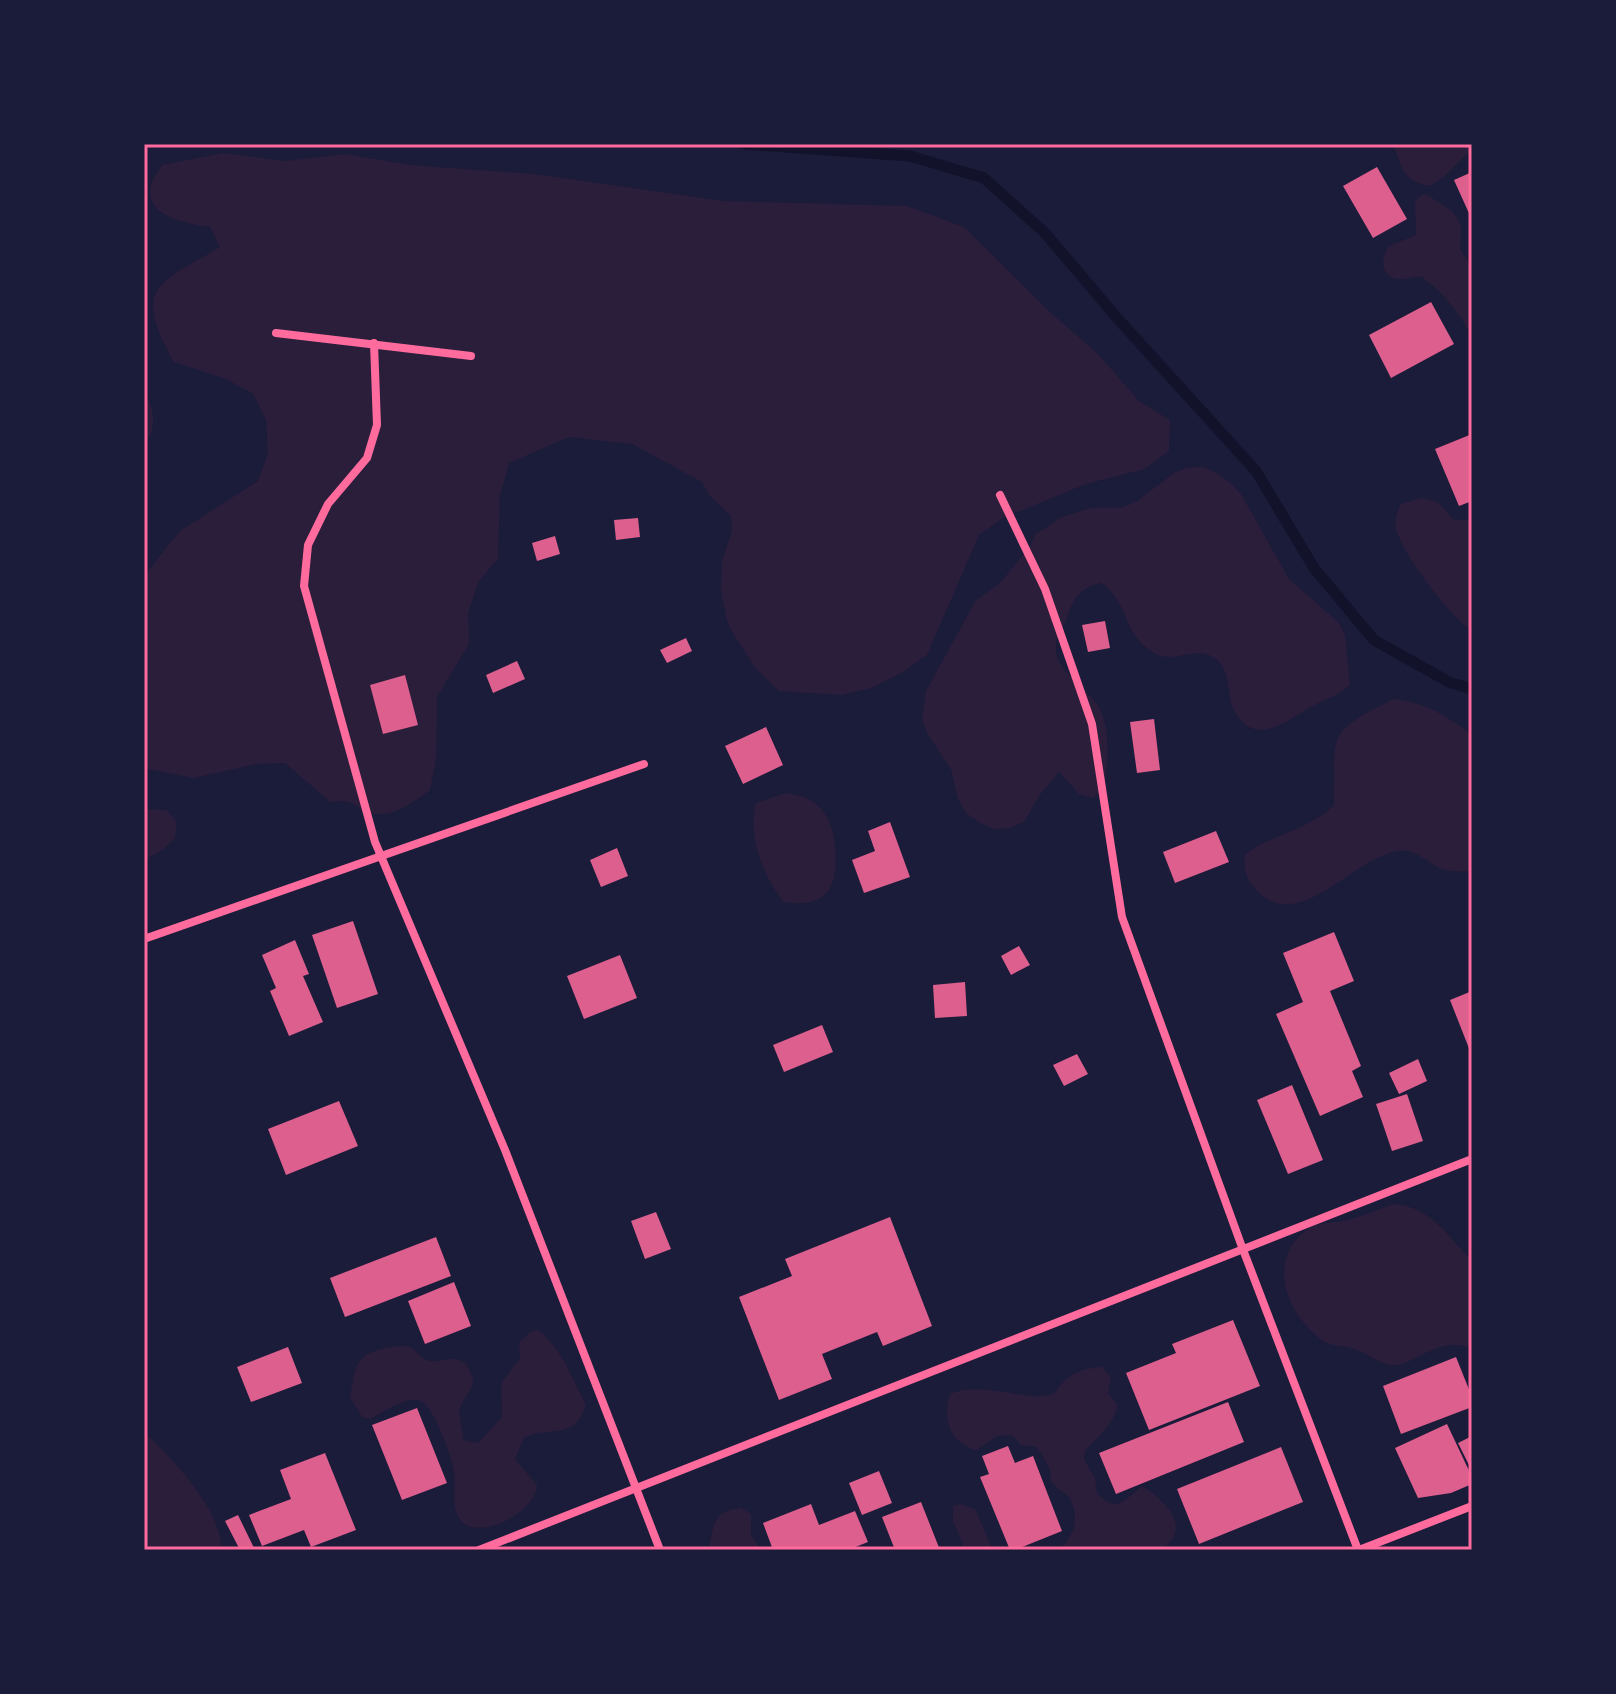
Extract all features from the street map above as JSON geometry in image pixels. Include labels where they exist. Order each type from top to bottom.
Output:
[{"type":"street","points":[[276,333],[471,356]]},
{"type":"street","points":[[374,343],[377,425],[367,458],[328,504],[308,545],[304,586],[380,855],[505,1150],[660,1550]]},
{"type":"street","points":[[1000,495],[1045,589],[1092,724],[1122,917],[1242,1247],[1359,1550],[1472,1506]]},
{"type":"street","points":[[144,939],[644,764]]},
{"type":"street","points":[[479,1550],[1472,1159]]},
{"type":"shaded area","points":[[1393,144],[1472,144],[1472,149],[1443,178],[1430,186],[1408,177]]},
{"type":"shaded area","points":[[223,153],[286,161],[345,154],[410,165],[534,174],[723,201],[907,206],[964,227],[1051,313],[1097,353],[1139,401],[1170,420],[1169,451],[1145,469],[1086,484],[1003,518],[979,535],[927,655],[903,672],[871,688],[841,695],[779,691],[757,670],[734,635],[727,621],[721,592],[722,561],[732,531],[731,516],[709,495],[702,482],[632,444],[569,437],[509,463],[500,496],[498,558],[478,583],[468,613],[469,644],[437,697],[436,759],[430,790],[403,808],[380,814],[350,802],[330,802],[285,763],[256,764],[194,778],[144,768],[144,576],[180,531],[258,481],[268,453],[266,420],[253,394],[226,379],[174,362],[154,318],[153,302],[167,280],[220,247],[210,227],[178,220],[159,210],[150,194],[153,180],[162,165]]},
{"type":"shaded area","points":[[1426,194],[1452,211],[1461,225],[1460,249],[1472,268],[1472,337],[1451,304],[1430,283],[1422,277],[1395,278],[1384,268],[1384,257],[1389,246],[1416,235],[1415,203]]},
{"type":"shaded area","points":[[144,396],[148,398],[153,422],[144,445]]},
{"type":"shaded area","points":[[1203,467],[1224,478],[1241,494],[1289,579],[1338,622],[1345,635],[1350,685],[1283,724],[1261,730],[1251,728],[1242,722],[1234,710],[1227,677],[1216,659],[1202,653],[1170,657],[1156,654],[1136,637],[1110,591],[1101,583],[1094,585],[1083,590],[1073,603],[1057,640],[1056,653],[1066,672],[1091,696],[1102,714],[1107,742],[1105,788],[1093,798],[1079,794],[1059,772],[1039,796],[1024,822],[1010,828],[994,829],[980,823],[966,813],[958,799],[951,769],[922,720],[926,691],[976,600],[1000,583],[1036,534],[1062,517],[1090,508],[1121,508],[1136,502],[1174,473],[1186,468]]},
{"type":"shaded area","points":[[1422,498],[1438,502],[1454,520],[1472,520],[1472,630],[1453,614],[1430,587],[1398,535],[1396,519],[1401,504]]},
{"type":"shaded area","points":[[1393,699],[1435,711],[1472,735],[1472,871],[1444,869],[1414,853],[1397,851],[1380,856],[1310,899],[1292,904],[1275,903],[1259,893],[1247,875],[1245,854],[1313,821],[1334,805],[1334,762],[1338,738],[1355,720]]},
{"type":"shaded area","points":[[786,793],[805,797],[820,807],[833,835],[836,861],[832,883],[828,892],[811,902],[784,902],[764,868],[755,842],[756,803]]},
{"type":"shaded area","points":[[144,809],[167,810],[177,822],[175,838],[164,849],[144,860]]},
{"type":"shaded area","points":[[1393,1204],[1406,1206],[1427,1216],[1472,1261],[1472,1348],[1459,1345],[1436,1348],[1408,1362],[1390,1365],[1356,1349],[1322,1340],[1299,1316],[1291,1302],[1284,1272],[1286,1257],[1305,1231],[1316,1225],[1352,1219]]},
{"type":"shaded area","points":[[538,1330],[560,1355],[586,1405],[575,1424],[524,1438],[515,1459],[537,1485],[528,1504],[497,1525],[474,1527],[465,1524],[457,1513],[454,1500],[453,1465],[442,1434],[426,1405],[421,1401],[409,1400],[370,1419],[363,1418],[350,1398],[355,1371],[367,1354],[398,1346],[410,1347],[431,1361],[457,1359],[463,1362],[473,1381],[460,1409],[463,1440],[478,1443],[502,1417],[501,1383],[520,1358],[519,1342],[530,1332]]},
{"type":"shaded area","points":[[1102,1367],[1111,1378],[1108,1393],[1117,1404],[1116,1411],[1085,1451],[1084,1459],[1095,1479],[1097,1493],[1104,1500],[1121,1503],[1142,1486],[1167,1507],[1176,1524],[1175,1532],[1161,1550],[1056,1550],[1067,1542],[1074,1528],[1075,1512],[1070,1498],[1052,1483],[1049,1467],[1037,1447],[1021,1445],[1012,1435],[997,1436],[977,1450],[960,1442],[950,1429],[947,1412],[950,1394],[978,1389],[1047,1395],[1056,1392],[1076,1373]]},
{"type":"shaded area","points":[[144,1432],[181,1470],[205,1502],[220,1535],[221,1550],[144,1550]]},
{"type":"shaded area","points":[[960,1504],[975,1509],[993,1550],[960,1550],[963,1544],[953,1521],[953,1506]]},
{"type":"shaded area","points":[[741,1508],[751,1514],[751,1535],[761,1550],[708,1550],[719,1516]]},
{"type":"building","points":[[1377,167],[1407,219],[1373,238],[1343,186]]},
{"type":"building","points":[[1472,172],[1472,220],[1454,180]]},
{"type":"building","points":[[1431,302],[1454,344],[1391,378],[1369,335]]},
{"type":"building","points":[[1472,434],[1472,501],[1459,506],[1435,449]]},
{"type":"building","points":[[638,518],[640,537],[616,540],[614,520]]},
{"type":"building","points":[[555,536],[560,554],[537,561],[532,543]]},
{"type":"building","points":[[1105,621],[1110,648],[1088,652],[1082,625]]},
{"type":"building","points":[[686,638],[692,651],[667,663],[660,650]]},
{"type":"building","points":[[517,661],[525,679],[493,693],[486,675]]},
{"type":"building","points":[[405,675],[418,725],[383,734],[370,685]]},
{"type":"building","points":[[1154,719],[1160,770],[1137,773],[1130,722]]},
{"type":"building","points":[[766,727],[783,765],[743,784],[725,746]]},
{"type":"building","points":[[890,822],[910,877],[864,893],[852,860],[875,851],[868,831]]},
{"type":"building","points":[[1216,831],[1229,862],[1175,883],[1163,852]]},
{"type":"building","points":[[617,848],[628,876],[601,887],[590,860]]},
{"type":"building","points":[[353,921],[378,994],[337,1008],[312,935]]},
{"type":"building","points":[[1334,932],[1354,981],[1330,991],[1361,1066],[1352,1071],[1363,1097],[1320,1116],[1276,1014],[1303,1002],[1283,953]]},
{"type":"building","points":[[295,940],[309,974],[303,976],[323,1022],[289,1036],[270,991],[276,988],[262,955]]},
{"type":"building","points":[[1019,946],[1030,965],[1011,975],[1001,956]]},
{"type":"building","points":[[620,955],[637,998],[584,1019],[567,976]]},
{"type":"building","points":[[965,982],[967,1016],[935,1018],[933,985]]},
{"type":"building","points":[[1472,991],[1472,1056],[1450,1000]]},
{"type":"building","points":[[822,1025],[833,1052],[784,1072],[773,1045]]},
{"type":"building","points":[[1077,1054],[1088,1074],[1064,1086],[1053,1065]]},
{"type":"building","points":[[1418,1059],[1427,1081],[1399,1094],[1389,1073]]},
{"type":"building","points":[[1292,1085],[1323,1160],[1288,1174],[1257,1100]]},
{"type":"building","points":[[1407,1094],[1423,1141],[1392,1151],[1376,1104]]},
{"type":"building","points":[[339,1101],[358,1146],[286,1175],[268,1129]]},
{"type":"building","points":[[656,1212],[671,1249],[645,1259],[631,1221]]},
{"type":"building","points":[[890,1217],[932,1326],[883,1346],[877,1332],[822,1354],[832,1379],[779,1400],[739,1297],[792,1276],[785,1259]]},
{"type":"building","points":[[436,1237],[451,1276],[345,1317],[330,1278]]},
{"type":"building","points":[[454,1282],[471,1326],[425,1344],[408,1301]]},
{"type":"building","points":[[1233,1320],[1260,1386],[1149,1430],[1126,1373],[1176,1353],[1172,1344]]},
{"type":"building","points":[[288,1347],[302,1383],[251,1402],[237,1367]]},
{"type":"building","points":[[1456,1357],[1472,1397],[1472,1407],[1401,1434],[1383,1386]]},
{"type":"building","points":[[1228,1402],[1244,1442],[1116,1494],[1099,1453]]},
{"type":"building","points":[[417,1408],[447,1483],[402,1500],[372,1425]]},
{"type":"building","points":[[1447,1424],[1472,1477],[1472,1484],[1451,1493],[1418,1498],[1395,1448]]},
{"type":"building","points":[[1472,1436],[1472,1471],[1458,1443]]},
{"type":"building","points":[[1008,1446],[1015,1463],[1033,1456],[1062,1531],[1015,1550],[1010,1550],[980,1477],[989,1474],[982,1456]]},
{"type":"building","points":[[1281,1447],[1303,1502],[1199,1544],[1177,1489]]},
{"type":"building","points":[[325,1453],[356,1530],[311,1547],[304,1530],[262,1546],[249,1515],[291,1499],[280,1470]]},
{"type":"building","points":[[879,1471],[892,1503],[862,1515],[849,1483]]},
{"type":"building","points":[[921,1502],[940,1550],[895,1550],[882,1517]]},
{"type":"building","points":[[811,1504],[819,1525],[855,1511],[868,1542],[848,1550],[773,1550],[763,1523]]},
{"type":"building","points":[[238,1515],[255,1550],[240,1550],[225,1521]]},
{"type":"waterway","points":[[744,144],[910,156],[984,178],[1045,233],[1118,319],[1256,471],[1314,568],[1374,640],[1449,682],[1472,689]]}]
